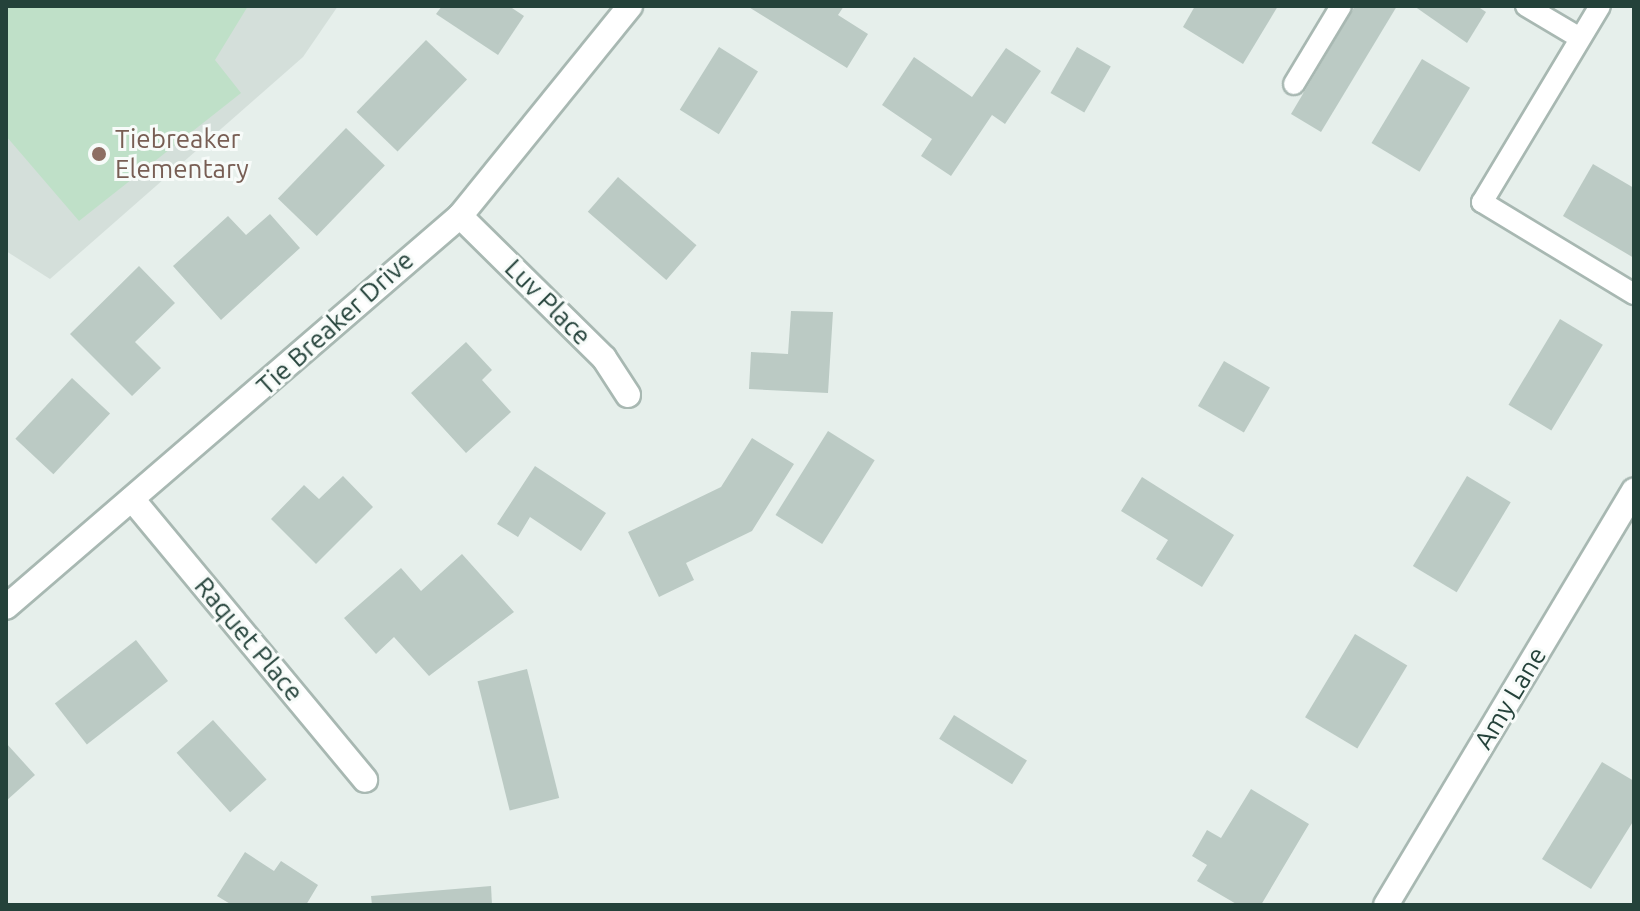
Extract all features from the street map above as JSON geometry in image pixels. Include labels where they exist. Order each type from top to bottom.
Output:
[{"type":"street","name":"Tie Breaker Drive","points":[[6,607],[360,295],[460,216],[630,6]]},
{"type":"street","name":"Luv Place","points":[[460,216],[604,358],[628,395]]},
{"type":"street","name":"Amy Lane","points":[[1386,905],[1634,490]]},
{"type":"street","name":"Raquet Place","points":[[132,499],[365,780]]},
{"type":"lane","points":[[1294,84],[1341,6]]},
{"type":"lane","points":[[1526,6],[1580,38]]},
{"type":"lane","points":[[1600,6],[1482,202],[1634,294]]},
{"type":"shaded area","name":"Tiebreaker Elementary","points":[[6,6],[338,6],[303,57],[50,279],[6,251]]},
{"type":"green space","name":"Tiebreaker Elementary","points":[[6,6],[248,6],[215,60],[241,93],[79,221],[6,136]]},
{"type":"building","points":[[442,6],[509,6],[524,16],[498,55],[436,14]]},
{"type":"building","points":[[747,6],[844,6],[838,15],[868,34],[847,68]]},
{"type":"building","points":[[1195,6],[1278,6],[1243,64],[1183,27]]},
{"type":"building","points":[[1355,6],[1397,6],[1321,132],[1291,114]]},
{"type":"building","points":[[1414,6],[1477,6],[1486,12],[1467,43]]},
{"type":"building","points":[[426,40],[467,80],[398,152],[357,112]]},
{"type":"building","points":[[719,47],[758,71],[719,134],[680,110]]},
{"type":"building","points":[[1077,47],[1111,66],[1084,112],[1050,93]]},
{"type":"building","points":[[1006,48],[1041,71],[1005,124],[992,115],[951,176],[921,156],[932,139],[882,105],[914,57],[972,97]]},
{"type":"building","points":[[1422,59],[1470,88],[1420,172],[1372,143]]},
{"type":"building","points":[[346,128],[385,166],[317,236],[278,198]]},
{"type":"building","points":[[1593,164],[1634,188],[1634,258],[1563,216]]},
{"type":"building","points":[[618,177],[696,245],[666,280],[588,212]]},
{"type":"building","points":[[270,214],[300,248],[221,320],[173,266],[228,216],[246,235]]},
{"type":"building","points":[[139,266],[175,303],[135,342],[161,368],[132,396],[70,334]]},
{"type":"building","points":[[791,311],[833,312],[828,393],[749,389],[751,352],[788,354]]},
{"type":"building","points":[[1560,319],[1603,345],[1551,430],[1508,405]]},
{"type":"building","points":[[466,342],[492,370],[482,380],[511,412],[466,453],[411,393]]},
{"type":"building","points":[[1224,361],[1270,388],[1244,433],[1198,406]]},
{"type":"building","points":[[72,378],[110,413],[53,474],[15,439]]},
{"type":"building","points":[[828,431],[875,460],[822,544],[776,515]]},
{"type":"building","points":[[752,438],[794,464],[752,531],[686,563],[694,580],[659,597],[628,532],[721,487]]},
{"type":"building","points":[[535,466],[606,513],[581,551],[530,517],[518,537],[497,524]]},
{"type":"building","points":[[343,476],[373,507],[316,564],[271,519],[304,485],[319,499]]},
{"type":"building","points":[[1467,476],[1511,502],[1457,592],[1413,566]]},
{"type":"building","points":[[1142,477],[1234,535],[1202,587],[1156,559],[1168,540],[1121,511]]},
{"type":"building","points":[[462,554],[514,612],[429,676],[394,637],[376,654],[344,618],[401,568],[421,591]]},
{"type":"building","points":[[1355,634],[1407,665],[1357,749],[1305,717]]},
{"type":"building","points":[[136,640],[168,681],[87,744],[55,703]]},
{"type":"building","points":[[527,669],[559,798],[510,810],[478,681]]},
{"type":"building","points":[[954,715],[1027,761],[1012,784],[939,739]]},
{"type":"building","points":[[213,720],[267,779],[230,812],[177,753]]},
{"type":"building","points":[[6,743],[35,775],[6,801]]},
{"type":"building","points":[[1602,762],[1634,781],[1634,820],[1591,889],[1542,859]]},
{"type":"building","points":[[1251,789],[1309,824],[1261,905],[1238,905],[1197,881],[1207,865],[1192,856],[1207,830],[1221,838]]},
{"type":"building","points":[[245,852],[274,871],[281,861],[318,885],[306,905],[232,905],[217,896]]},
{"type":"building","points":[[491,886],[492,905],[372,905],[371,896]]},
{"type":"place","name":"Tiebreaker Elementary","points":[[99,154]]}]
